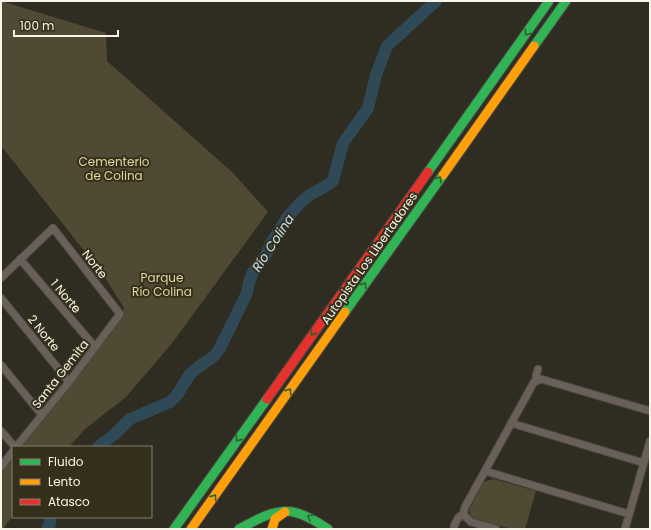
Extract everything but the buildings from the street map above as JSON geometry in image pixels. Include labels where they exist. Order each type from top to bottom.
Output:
[{"type":"main road","name":"Autopista Los Libertadores","points":[[174,529],[549,1]]},
{"type":"main road","name":"Autopista Los Libertadores","points":[[191,529],[566,1]]},
{"type":"main road","points":[[272,529],[275,520],[280,515],[290,510]]},
{"type":"main road","points":[[240,529],[273,513],[290,510],[312,517],[328,529]]},
{"type":"street","name":"Norte","points":[[20,259],[53,228],[120,314]]},
{"type":"street","points":[[1,278],[20,259]]},
{"type":"street","name":"1 Norte","points":[[20,259],[95,347]]},
{"type":"street","name":"2 Norte","points":[[1,298],[69,382]]},
{"type":"street","name":"Santa Gemita","points":[[17,446],[69,382],[120,314]]},
{"type":"street","points":[[1,365],[42,415]]},
{"type":"street","points":[[537,380],[536,376],[538,369]]},
{"type":"street","points":[[454,526],[458,518],[464,514],[466,507],[511,423],[534,382],[537,380],[541,379],[650,410]]},
{"type":"street","points":[[511,423],[644,463]]},
{"type":"street","points":[[1,431],[15,446]]},
{"type":"street","points":[[625,529],[650,441]]},
{"type":"street","points":[[1,467],[12,452]]},
{"type":"street","points":[[485,471],[629,514]]},
{"type":"street","points":[[464,514],[472,522],[496,529]]},
{"type":"green space","name":"Cementerio de Colina","points":[[1,1],[106,33],[107,61],[233,173],[268,212],[173,342],[126,397],[85,429],[70,446],[19,446],[122,315],[124,308],[104,276],[2,147],[1,148]]},
{"type":"green space","points":[[12,455],[12,516],[3,529],[1,529],[1,469]]},
{"type":"green space","points":[[493,479],[536,491],[525,529],[511,529],[475,519],[471,516],[469,510],[483,482]]},
{"type":"waterway","name":"Río Colina","points":[[99,446],[115,434],[130,419],[170,402],[177,395],[190,374],[214,356],[219,350],[247,293],[253,272],[266,255],[271,243],[287,218],[308,196],[333,181],[343,143],[368,108],[376,75],[387,46],[436,1]]},
{"type":"waterway","name":"Río Colina","points":[[47,529],[50,524],[50,518]]},
{"type":"traffic: fast","points":[[428,172],[549,1]]},
{"type":"traffic: fast","points":[[534,46],[566,1]]},
{"type":"traffic: fast","points":[[345,312],[443,175]]},
{"type":"traffic: fast","points":[[174,529],[267,399]]},
{"type":"traffic: fast","points":[[239,529],[264,516],[284,511],[303,515],[328,529]]},
{"type":"traffic: slow","points":[[443,175],[534,46]]},
{"type":"traffic: slow","points":[[191,529],[345,312]]},
{"type":"traffic: slow","points":[[272,529],[275,519],[285,512]]},
{"type":"traffic: jam","points":[[267,399],[428,172]]},
{"type":"park label","name":"Parque Río Colina","points":[[162,284]]}]
